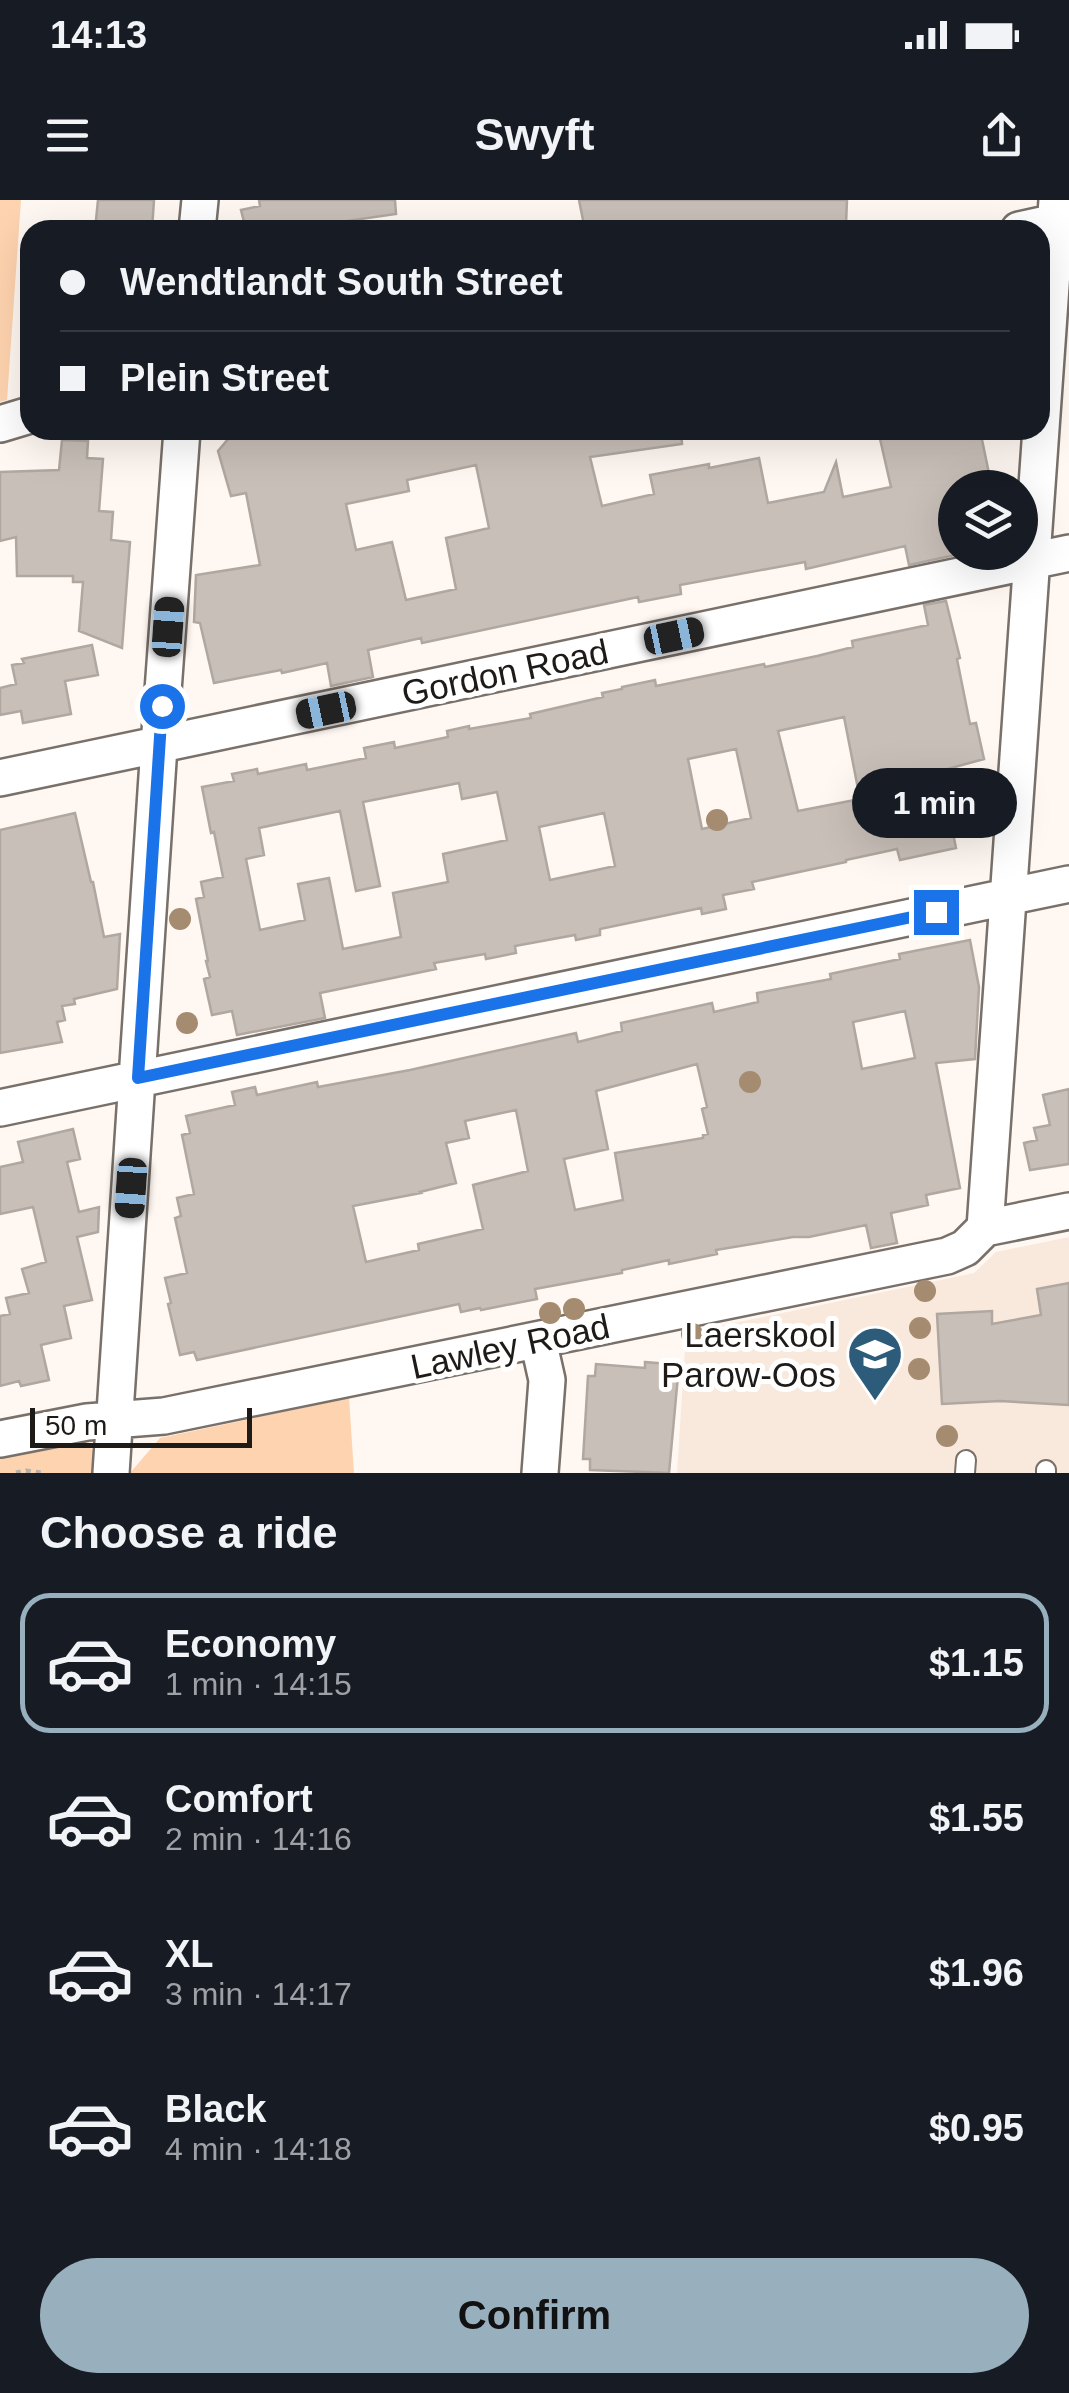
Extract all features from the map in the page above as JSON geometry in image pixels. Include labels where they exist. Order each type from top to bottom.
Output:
[{"type":"street","points":[[1050,338],[1060,214]]},
{"type":"street","points":[[111,1473],[181,440]]},
{"type":"street","points":[[1038,487],[1042,440]]},
{"type":"street","name":"Gordon Road","points":[[1038,560],[1069,553]]},
{"type":"street","name":"Gordon Road","points":[[0,778],[989,570]]},
{"type":"street","points":[[985,1228],[1031,570]]},
{"type":"street","points":[[0,1108],[1069,884]]},
{"type":"street","name":"Lawley Road","points":[[0,1439],[87,1422],[164,1416],[947,1256],[965,1248],[985,1228],[1069,1211]]},
{"type":"street","points":[[538,1340],[547,1380],[540,1473]]},
{"type":"path","points":[[16,1473],[41,1473]]},
{"type":"shaded area","points":[[0,200],[21,200],[7,400],[0,402]]},
{"type":"shaded area","name":"Laerskool Parow-Oos","points":[[1069,1237],[1069,1473],[677,1473],[686,1333],[974,1273],[996,1252]]},
{"type":"shaded area","points":[[349,1398],[354,1473],[130,1473],[160,1438]]},
{"type":"shaded area","points":[[79,1434],[94,1452],[92,1473],[0,1473],[0,1451]]},
{"type":"building","points":[[98,200],[154,200],[153,220],[96,220]]},
{"type":"building","points":[[259,200],[395,200],[396,214],[354,220],[244,220],[241,210],[260,206]]},
{"type":"building","points":[[579,200],[847,200],[846,220],[583,220]]},
{"type":"building","points":[[62,440],[88,441],[87,458],[103,459],[99,511],[113,512],[111,540],[130,542],[122,648],[79,631],[83,582],[73,582],[73,576],[17,576],[16,537],[0,541],[0,472],[59,470]]},
{"type":"building","points":[[227,440],[682,440],[682,444],[590,457],[602,506],[654,494],[650,475],[759,458],[768,503],[824,492],[836,462],[843,497],[891,487],[880,440],[982,440],[988,470],[938,470],[938,559],[909,565],[905,546],[806,569],[805,562],[680,585],[681,594],[639,602],[638,597],[422,643],[421,638],[368,650],[373,677],[331,686],[327,663],[214,683],[200,623],[194,622],[196,575],[260,565],[246,493],[231,496],[218,451]],"holes":[[[476,465],[489,528],[446,538],[456,589],[406,600],[392,542],[356,550],[346,504],[409,491],[407,480]]]},
{"type":"building","points":[[946,601],[970,724],[976,723],[984,759],[944,770],[956,848],[900,860],[897,849],[846,860],[752,882],[754,889],[723,895],[726,909],[702,914],[701,908],[600,929],[600,935],[576,940],[575,935],[515,946],[516,953],[434,963],[436,969],[320,993],[325,1018],[237,1035],[232,1011],[212,1015],[204,979],[210,977],[208,961],[196,899],[204,897],[201,882],[223,877],[202,787],[234,781],[232,774],[257,769],[258,774],[306,764],[307,770],[366,758],[364,748],[394,742],[395,748],[448,737],[447,731],[469,726],[531,718],[530,714],[603,697],[602,693],[622,687],[655,680],[656,686],[853,647],[852,641],[928,625],[924,605]],"holes":[[[844,717],[860,799],[798,811],[778,731]],[[736,749],[751,818],[702,829],[688,759]],[[459,783],[462,799],[497,792],[507,840],[443,854],[448,882],[393,893],[401,937],[343,949],[329,878],[298,884],[305,920],[260,930],[246,859],[264,855],[259,828],[340,811],[356,891],[380,886],[363,802]],[[604,813],[615,866],[550,880],[539,827]]]},
{"type":"building","points":[[92,645],[98,675],[65,681],[71,714],[23,723],[21,711],[0,715],[0,688],[16,684],[12,665],[24,663],[22,659]]},
{"type":"building","points":[[75,813],[104,937],[120,934],[117,989],[74,999],[75,1004],[62,1006],[65,1020],[57,1022],[62,1042],[0,1053],[0,830]]},
{"type":"building","points":[[970,940],[979,987],[975,1059],[936,1063],[960,1188],[926,1195],[928,1205],[891,1213],[897,1243],[871,1248],[866,1225],[716,1250],[717,1254],[669,1264],[669,1260],[535,1289],[537,1299],[481,1310],[461,1312],[459,1304],[197,1360],[194,1352],[180,1355],[165,1278],[187,1273],[175,1218],[181,1216],[177,1198],[194,1194],[182,1135],[190,1133],[186,1116],[235,1105],[232,1092],[255,1087],[257,1095],[317,1082],[318,1087],[576,1033],[578,1042],[622,1031],[621,1023],[712,1003],[714,1012],[758,1002],[757,993],[831,979],[830,974],[900,959],[899,954]],"holes":[[[905,1011],[915,1058],[862,1069],[853,1022]],[[697,1064],[707,1107],[702,1109],[708,1134],[615,1153],[623,1200],[575,1210],[564,1159],[608,1149],[596,1091]],[[516,1110],[528,1171],[473,1185],[483,1229],[418,1244],[419,1250],[366,1262],[353,1206],[456,1183],[446,1143],[469,1138],[465,1121]]]},
{"type":"building","points":[[1069,1089],[1069,1164],[1030,1170],[1024,1143],[1037,1140],[1034,1128],[1050,1125],[1043,1095]]},
{"type":"building","points":[[73,1129],[80,1159],[67,1162],[79,1212],[99,1207],[98,1232],[77,1237],[92,1300],[64,1306],[71,1338],[41,1345],[49,1380],[0,1386],[0,1316],[10,1314],[6,1298],[29,1293],[22,1269],[46,1262],[33,1207],[0,1214],[0,1167],[23,1162],[18,1142]]},
{"type":"building","points":[[1069,1283],[1069,1405],[1000,1401],[942,1404],[937,1314],[992,1311],[992,1324],[1041,1315],[1037,1289]]},
{"type":"building","points":[[645,1362],[679,1365],[669,1473],[590,1470],[590,1459],[583,1459],[588,1376],[595,1376],[596,1364],[645,1368]]},
{"type":"place","name":"Laerskool Parow-Oos","points":[[875,1403]]},
{"type":"route","points":[[162,706],[138,1078],[936,912]]}]
